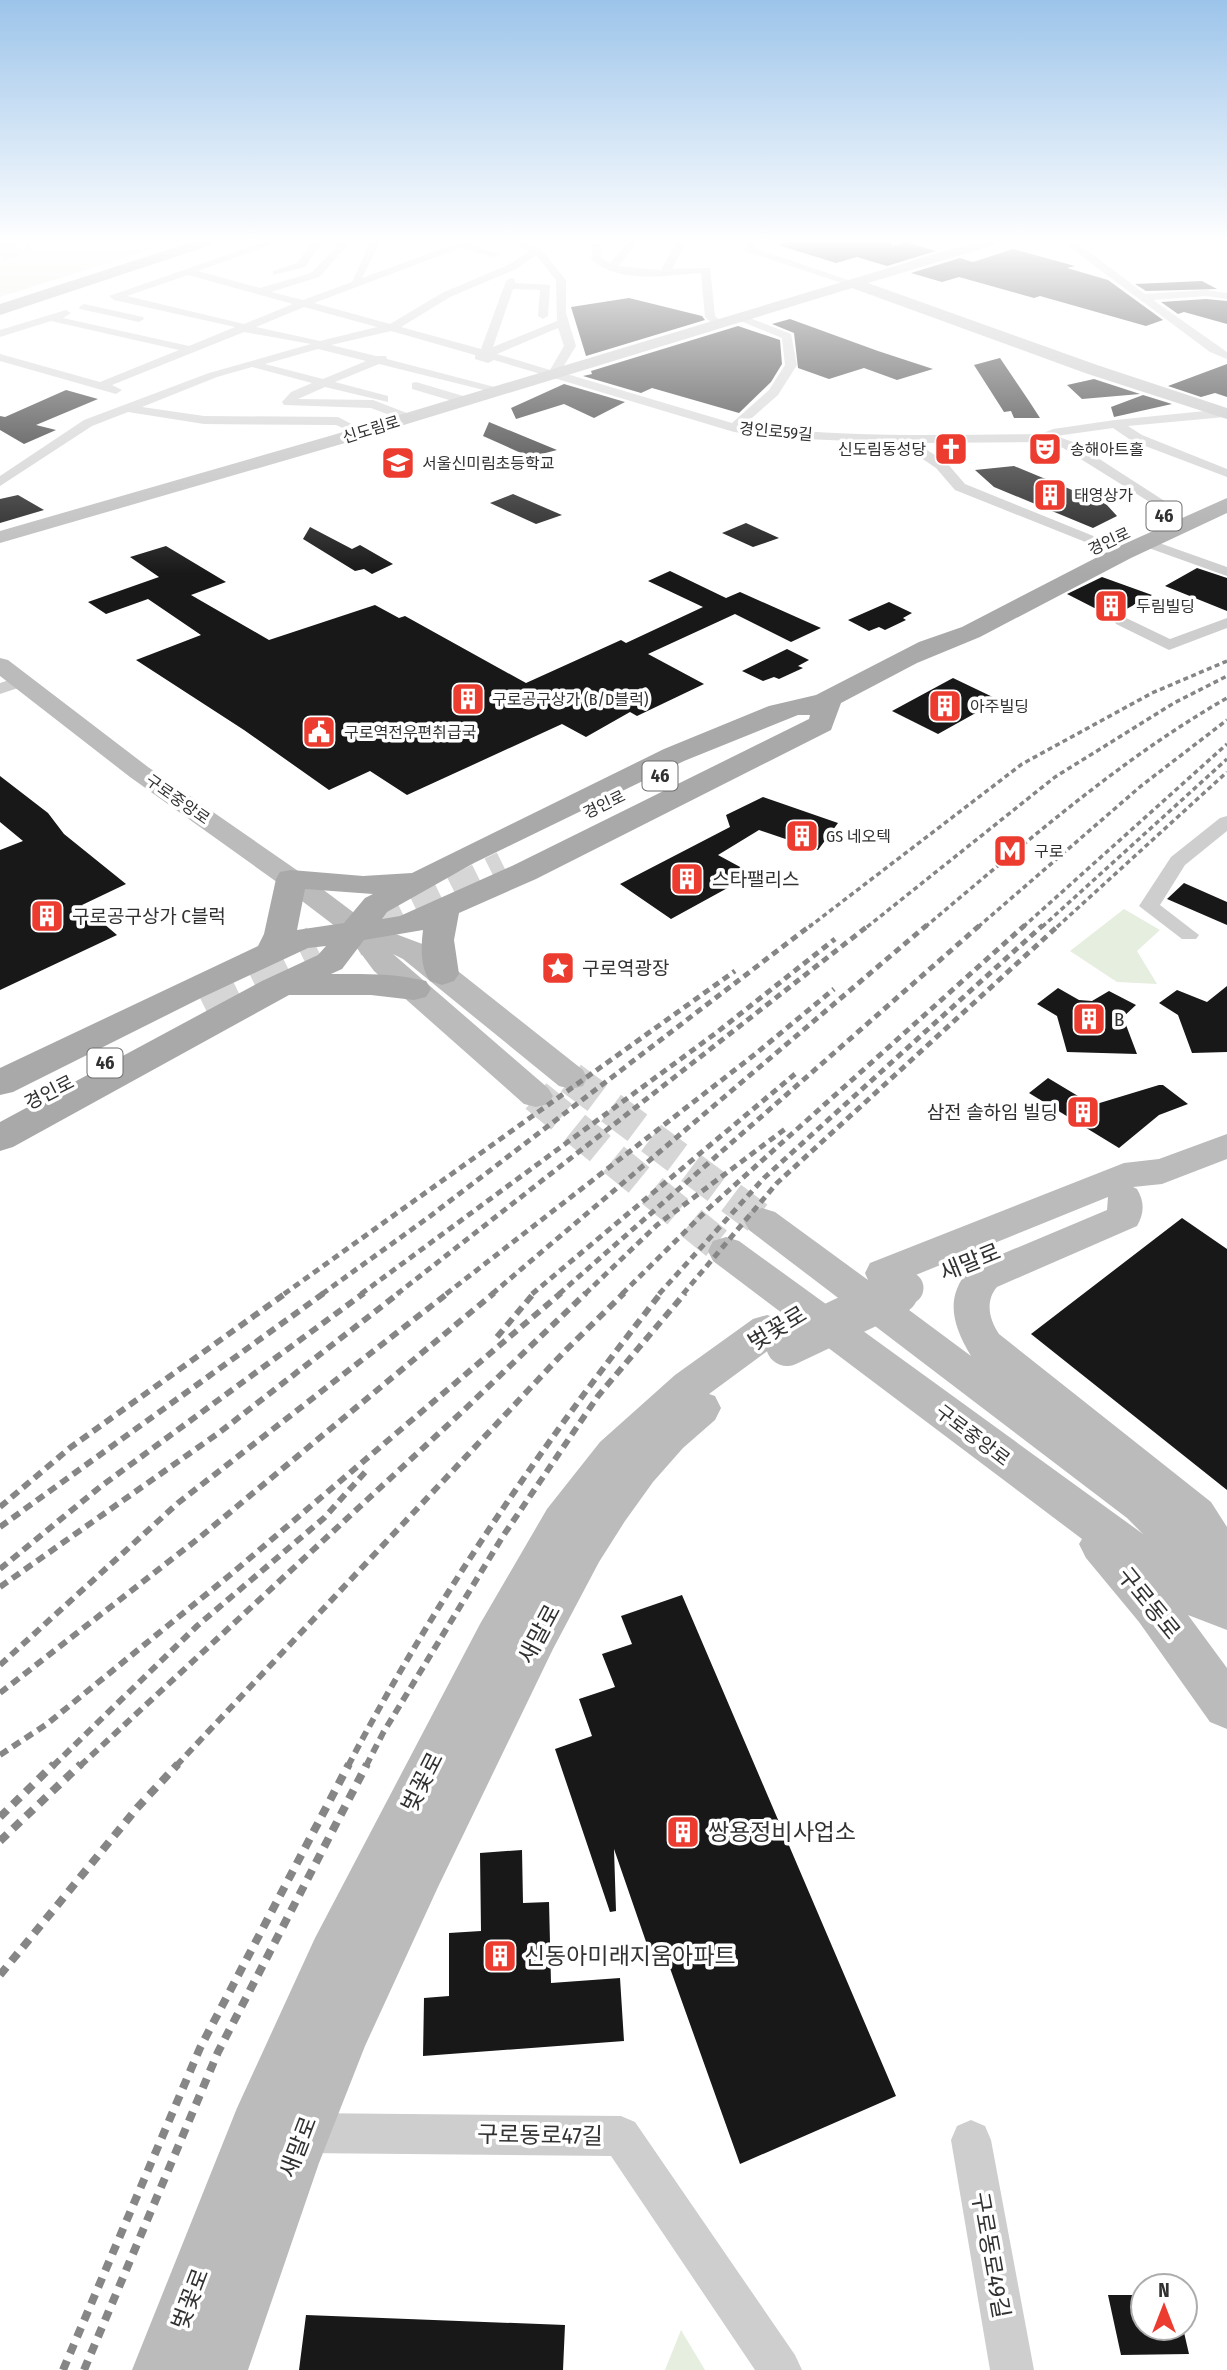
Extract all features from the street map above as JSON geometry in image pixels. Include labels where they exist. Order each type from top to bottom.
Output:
[{"type":"main road","name":"경인로","points":[[498,861],[799,723],[830,700],[947,639],[971,632],[1226,480]]},
{"type":"main road","name":"경인로","points":[[1112,550],[1149,543],[1222,512]]},
{"type":"main road","points":[[0,1083],[301,939],[407,925],[525,872],[821,724],[830,700]]},
{"type":"main road","points":[[0,1138],[274,989],[330,962],[376,905],[419,881],[674,755],[778,712],[830,700]]},
{"type":"main road","points":[[272,952],[280,934],[290,879],[363,885],[419,881]]},
{"type":"main road","points":[[274,989],[428,982],[440,921],[446,907]]},
{"type":"main road","name":"경인로","points":[[0,1098],[205,1005],[0,1117]]},
{"type":"street","points":[[100,386],[181,353]]},
{"type":"street","points":[[206,353],[322,383],[466,401]]},
{"type":"street","points":[[281,353],[313,360]]},
{"type":"street","points":[[0,482],[88,423],[147,399],[251,363],[291,353]]},
{"type":"street","points":[[347,353],[500,390]]},
{"type":"street","points":[[394,353],[295,395],[288,402],[395,393]]},
{"type":"street","name":"경인로59길","points":[[480,353],[734,428],[902,439]]},
{"type":"street","points":[[338,421],[488,353]]},
{"type":"street","points":[[553,374],[566,353]]},
{"type":"street","name":"신도림로","points":[[0,537],[624,353]]},
{"type":"street","points":[[734,428],[774,393],[791,365],[789,353]]},
{"type":"street","points":[[1045,353],[1226,413]]},
{"type":"street","points":[[485,354],[500,390]]},
{"type":"street","points":[[0,357],[147,399]]},
{"type":"street","points":[[326,364],[377,376]]},
{"type":"street","points":[[395,393],[408,418]]},
{"type":"street","points":[[126,408],[204,421],[338,421],[361,432]]},
{"type":"street","points":[[1043,438],[1053,433],[1115,424],[1226,413]]},
{"type":"street","name":"경인로","points":[[1115,424],[1137,438],[1226,480]]},
{"type":"street","points":[[902,439],[1043,438],[1068,445],[1172,512]]},
{"type":"street","points":[[902,439],[941,465],[960,487],[1112,550]]},
{"type":"street","points":[[1149,543],[1227,572]]},
{"type":"street","points":[[1122,621],[1169,645],[1227,623]]},
{"type":"street","name":"구로중앙로","points":[[7,678],[358,930],[385,964],[428,982],[571,1078]]},
{"type":"street","points":[[1189,935],[1143,912],[1178,862],[1227,822]]},
{"type":"street","name":"구로중앙로","points":[[428,982],[536,1096]]},
{"type":"street","name":"새말로","points":[[217,2370],[302,2133],[349,2023],[447,1815],[540,1629],[605,1515],[645,1463],[688,1418],[777,1338],[895,1280],[1136,1172],[1162,1171],[1225,1149]]},
{"type":"street","name":"새말로","points":[[824,1300],[895,1280],[1125,1198],[1156,1185],[1162,1171]]},
{"type":"street","points":[[1125,1198],[1124,1217],[984,1277],[972,1291],[971,1317],[985,1345],[1196,1515],[1227,1565]]},
{"type":"street","points":[[762,1221],[1142,1505],[1227,1588]]},
{"type":"street","name":"구로중앙로","points":[[726,1251],[1067,1504],[1202,1600],[1227,1609]]},
{"type":"street","name":"벚꽃로","points":[[163,2370],[257,2128],[334,1957],[452,1723],[555,1533],[591,1482],[615,1454],[689,1387],[777,1338],[824,1300]]},
{"type":"street","name":"구로동로","points":[[1067,1504],[1155,1607],[1227,1706]]},
{"type":"street","name":"구로동로47길","points":[[302,2133],[621,2136],[780,2370]]},
{"type":"street","name":"구로동로49길","points":[[971,2140],[1012,2370]]},
{"type":"green space","points":[[1124,909],[1160,930],[1137,951],[1157,984],[1117,982],[1070,951]]},
{"type":"green space","points":[[681,2330],[705,2370],[665,2370]]},
{"type":"building","points":[[651,353],[781,353],[782,364],[771,382],[739,413],[652,388],[641,393],[583,376],[592,374],[591,371]]},
{"type":"building","points":[[796,353],[883,353],[933,369],[897,380],[864,368],[829,379],[798,368]]},
{"type":"building","points":[[1000,358],[1040,418],[1014,418],[1011,411],[1004,412],[974,365]]},
{"type":"building","points":[[1227,364],[1227,397],[1215,393],[1201,397],[1168,386]]},
{"type":"building","points":[[1094,379],[1140,394],[1082,399],[1067,385]]},
{"type":"building","points":[[564,384],[625,402],[594,418],[564,404],[516,419],[511,408]]},
{"type":"building","points":[[66,390],[98,399],[36,425],[56,430],[24,444],[0,430],[0,416],[5,417]]},
{"type":"building","points":[[1143,395],[1172,404],[1114,417],[1111,407]]},
{"type":"building","points":[[489,422],[557,450],[530,457],[483,436]]},
{"type":"building","name":"태영상가","points":[[1014,466],[1106,504],[1117,516],[1093,528],[994,487],[975,470]]},
{"type":"building","points":[[513,494],[562,515],[536,524],[490,503]]},
{"type":"building","points":[[18,495],[44,510],[0,523],[0,499]]},
{"type":"building","points":[[746,523],[779,538],[753,547],[722,533]]},
{"type":"building","points":[[310,527],[352,549],[360,545],[393,564],[372,574],[364,569],[355,571],[303,539]]},
{"type":"building","name":"구로공구상가 (B/D블럭)","points":[[166,546],[226,582],[191,595],[269,640],[375,605],[399,618],[405,616],[526,683],[621,640],[626,643],[703,607],[648,581],[670,571],[726,598],[740,592],[821,628],[791,642],[735,614],[648,654],[704,684],[637,716],[630,712],[586,737],[562,724],[407,795],[370,771],[329,790],[244,730],[136,660],[201,635],[148,599],[106,614],[88,602],[159,577],[130,557]]},
{"type":"building","points":[[1197,568],[1227,578],[1227,611],[1165,586]]},
{"type":"building","name":"두림빌딩","points":[[1102,577],[1152,595],[1112,617],[1067,594]]},
{"type":"building","points":[[889,602],[912,613],[903,618],[906,620],[885,630],[879,627],[869,631],[848,620]]},
{"type":"building","points":[[787,649],[809,660],[798,666],[803,668],[779,679],[774,677],[763,681],[742,671]]},
{"type":"building","name":"아주빌딩","points":[[953,678],[999,700],[938,734],[892,711]]},
{"type":"building","name":"구로공구상가 C블럭","points":[[0,776],[48,813],[64,834],[126,884],[82,905],[117,935],[0,990],[0,850],[23,841],[0,822]]},
{"type":"building","points":[[763,797],[838,823],[818,850],[759,830],[718,855],[753,874],[671,919],[620,884],[730,827],[726,815]]},
{"type":"building","points":[[1184,883],[1227,902],[1227,925],[1167,899]]},
{"type":"building","points":[[1227,986],[1227,1052],[1192,1053],[1178,1015],[1159,1003],[1177,990],[1207,1002]]},
{"type":"building","name":"B","points":[[1058,988],[1079,1000],[1092,1001],[1109,991],[1136,1005],[1123,1017],[1137,1054],[1067,1052],[1057,1016],[1037,1004]]},
{"type":"building","points":[[1048,1078],[1093,1105],[1159,1085],[1163,1085],[1188,1104],[1159,1115],[1119,1148],[1029,1093]]},
{"type":"building","points":[[1182,1218],[1227,1249],[1227,1490],[1031,1334]]},
{"type":"building","name":"쌍용정비사업소","points":[[682,1595],[896,2096],[740,2164],[666,1957],[653,1962],[614,1849],[616,1911],[610,1912],[555,1749],[592,1736],[579,1699],[615,1687],[602,1654],[632,1644],[621,1616]]},
{"type":"building","name":"신동아미래지움아파트","points":[[522,1850],[523,1903],[549,1902],[551,1983],[620,1978],[624,2041],[423,2056],[424,1998],[449,1996],[449,1933],[481,1931],[480,1853]]},
{"type":"building","points":[[1108,2295],[1129,2295],[1129,2342],[1186,2342],[1189,2354],[1121,2355]]},
{"type":"building","points":[[306,2315],[565,2325],[563,2370],[299,2370]]},
{"type":"tunnel","points":[[378,927],[503,865]]},
{"type":"tunnel","points":[[353,939],[381,925]]},
{"type":"tunnel","points":[[201,1000],[315,944]]},
{"type":"tunnel","points":[[571,1078],[762,1221]]},
{"type":"tunnel","points":[[536,1096],[726,1251]]},
{"type":"railway","points":[[809,927],[1022,764],[1152,693],[1227,661]]},
{"type":"railway","points":[[867,927],[1055,777],[1174,703],[1227,676]]},
{"type":"railway","points":[[925,927],[1109,777],[1147,749],[1227,698]]},
{"type":"railway","points":[[978,927],[1141,786],[1227,720]]},
{"type":"railway","points":[[1023,927],[1227,744]]},
{"type":"railway","points":[[1042,927],[1227,759]]},
{"type":"railway","points":[[1057,927],[1227,772]]},
{"type":"railway","points":[[322,1294],[429,1217],[811,925]]},
{"type":"railway","points":[[397,1294],[869,925]]},
{"type":"railway","points":[[492,1294],[927,925]]},
{"type":"railway","points":[[559,1294],[980,925]]},
{"type":"railway","points":[[622,1294],[709,1208],[1025,925]]},
{"type":"railway","points":[[659,1294],[764,1178],[1043,925]]},
{"type":"railway","points":[[683,1294],[777,1183],[1059,925]]},
{"type":"railway","points":[[361,1294],[716,1033],[835,939]]},
{"type":"railway","points":[[284,1294],[735,971]]},
{"type":"railway","points":[[446,1294],[754,1055],[834,989]]},
{"type":"railway","points":[[532,1294],[795,1074]]},
{"type":"railway","points":[[585,1294],[657,1225],[785,1129]]},
{"type":"railway","points":[[0,1507],[71,1447],[286,1293]]},
{"type":"railway","points":[[0,1527],[324,1293]]},
{"type":"railway","points":[[0,1569],[100,1487],[364,1293]]},
{"type":"railway","points":[[0,1587],[220,1432],[399,1293]]},
{"type":"railway","points":[[0,1665],[178,1503],[448,1293]]},
{"type":"railway","points":[[0,1693],[199,1538],[494,1293]]},
{"type":"railway","points":[[497,1337],[534,1293]]},
{"type":"railway","points":[[0,1755],[47,1724],[230,1575],[561,1293]]},
{"type":"railway","points":[[80,1766],[464,1410],[586,1293]]},
{"type":"railway","points":[[176,1766],[564,1352],[624,1293]]},
{"type":"railway","points":[[348,1766],[418,1642],[494,1522],[575,1406],[661,1293]]},
{"type":"railway","points":[[366,1766],[383,1733],[503,1536],[598,1396],[685,1293]]},
{"type":"railway","points":[[53,1766],[197,1626],[324,1518],[367,1470]]},
{"type":"railway","points":[[0,1817],[54,1764]]},
{"type":"railway","points":[[0,1841],[81,1764]]},
{"type":"railway","points":[[0,1975],[137,1808],[178,1764]]},
{"type":"railway","points":[[63,2370],[200,2048],[349,1764]]},
{"type":"railway","points":[[84,2370],[218,2052],[367,1764]]},
{"type":"place","name":"신도림동성당","points":[[951,449]]},
{"type":"place","name":"송해아트홀","points":[[1045,449]]},
{"type":"place","name":"서울신미림초등학교","points":[[398,463]]},
{"type":"place","name":"태영상가","points":[[1050,495]]},
{"type":"place","name":"두림빌딩","points":[[1111,606]]},
{"type":"place","name":"구로공구상가 (B/D블럭)","points":[[468,699]]},
{"type":"place","name":"아주빌딩","points":[[945,706]]},
{"type":"place","name":"구로역전우편취급국","points":[[319,732]]},
{"type":"place","name":"GS 네오텍","points":[[802,836]]},
{"type":"place","name":"구로","points":[[1010,851]]},
{"type":"place","name":"스타팰리스","points":[[687,879]]},
{"type":"place","name":"구로공구상가 C블럭","points":[[47,916]]},
{"type":"place","name":"구로역광장","points":[[558,968]]},
{"type":"place","name":"B","points":[[1089,1019]]},
{"type":"place","name":"삼전 솔하임 빌딩","points":[[1083,1112]]},
{"type":"place","name":"쌍용정비사업소","points":[[683,1832]]},
{"type":"place","name":"신동아미래지움아파트","points":[[500,1956]]}]
